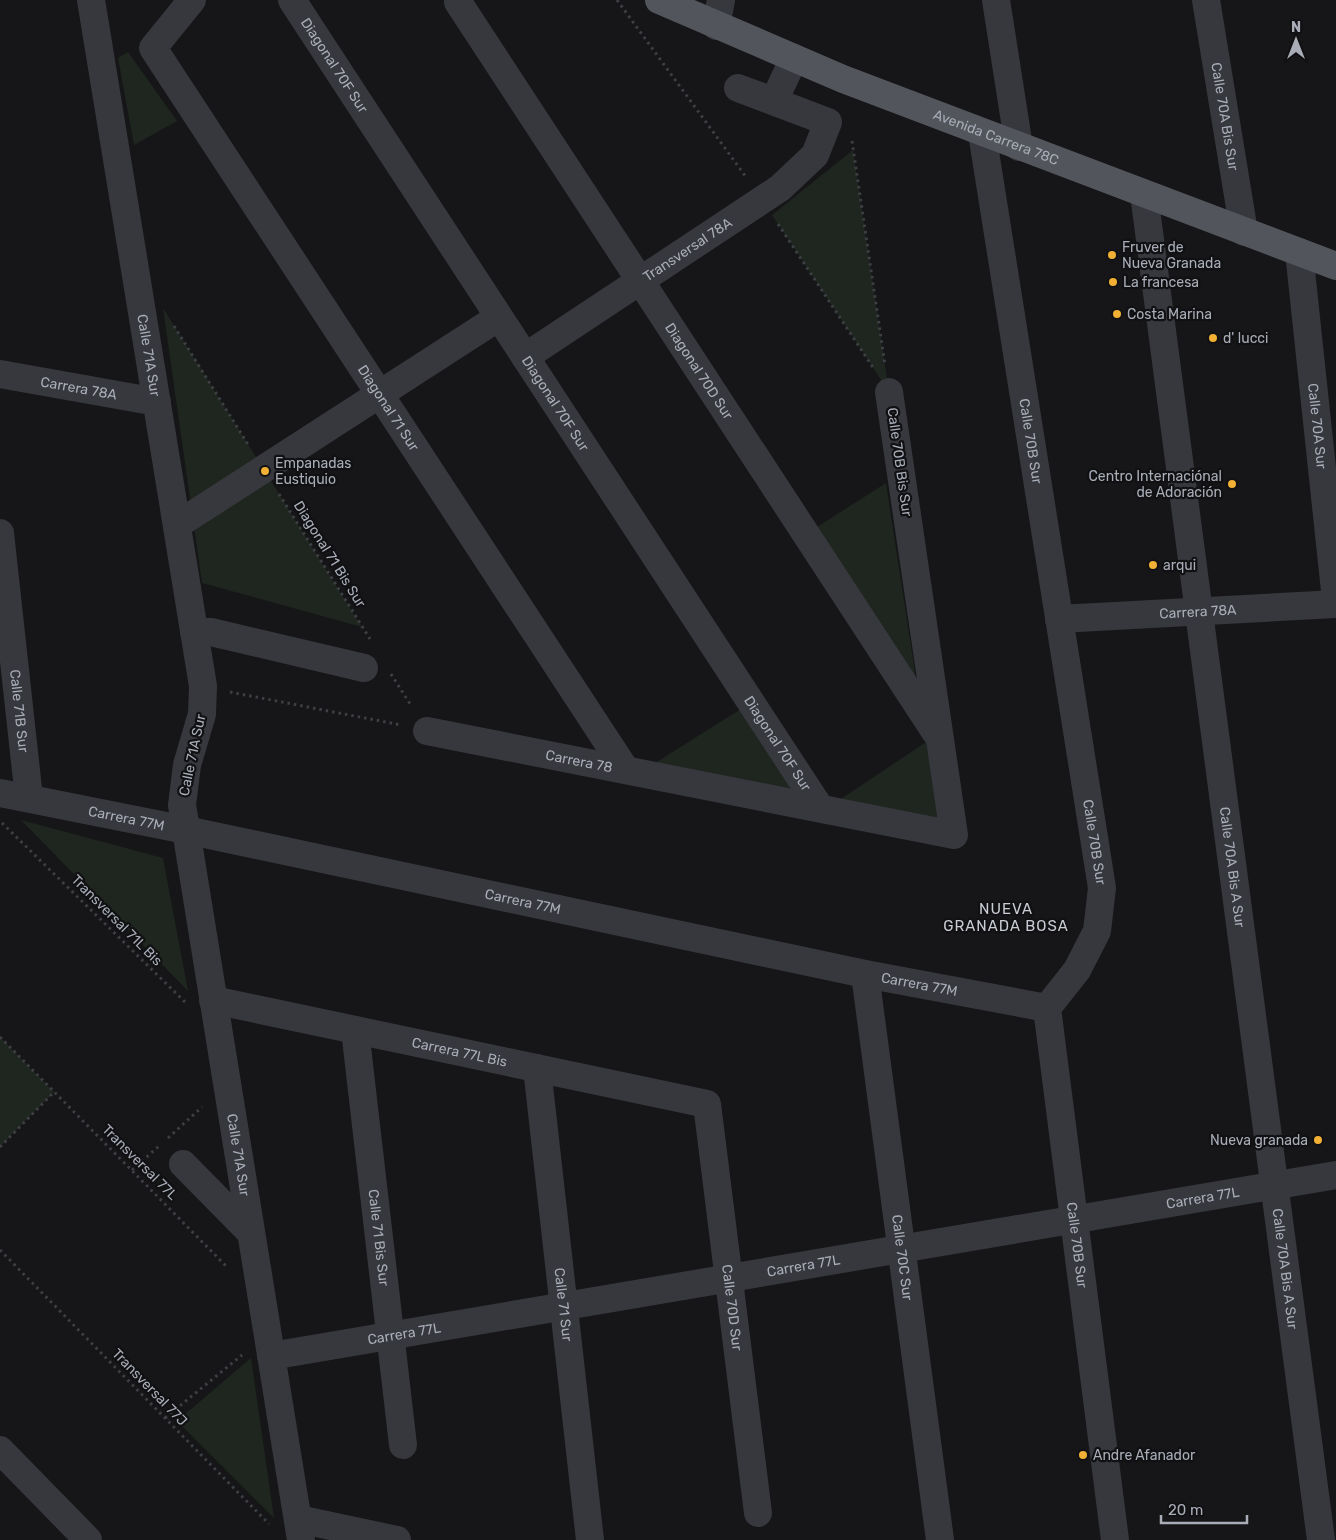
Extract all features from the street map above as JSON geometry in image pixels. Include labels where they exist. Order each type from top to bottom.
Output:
[{"type":"main road","name":"Avenida Carrera 78C","points":[[659,0],[719,13],[794,58],[982,133],[1336,266]]},
{"type":"street","name":"Diagonal 71 Sur","points":[[192,0],[153,48],[625,769]]},
{"type":"street","name":"Diagonal 70F Sur","points":[[292,0],[820,808]]},
{"type":"street","points":[[996,0],[1020,147]]},
{"type":"street","name":"Calle 70A Bis Sur","points":[[1206,0],[1244,232]]},
{"type":"street","name":"Diagonal 70D Sur","points":[[458,2],[941,742]]},
{"type":"street","name":"Calle 71A Sur","points":[[95,3],[203,686],[202,714],[188,766],[182,805],[299,1529]]},
{"type":"street","points":[[774,101],[794,58]]},
{"type":"street","points":[[738,88],[839,127]]},
{"type":"street","name":"Transversal 78A","points":[[525,357],[780,188],[815,155],[839,127]]},
{"type":"street","name":"Calle 70B Sur","points":[[982,133],[1102,888],[1097,931],[1077,970],[1047,1008],[1115,1540]]},
{"type":"street","name":"Calle 70A Bis A Sur","points":[[1144,194],[1321,1540]]},
{"type":"street","name":"Calle 70A Sur","points":[[1299,252],[1336,602]]},
{"type":"street","points":[[177,525],[499,317]]},
{"type":"street","name":"Carrera 78A","points":[[0,374],[157,402]]},
{"type":"street","name":"Calle 70B Bis Sur","points":[[889,392],[954,835]]},
{"type":"street","name":"Calle 71B Sur","points":[[0,534],[28,798]]},
{"type":"street","name":"Carrera 78A","points":[[1059,619],[1336,602]]},
{"type":"street","points":[[194,632],[211,632],[377,670]]},
{"type":"street","name":"Carrera 78","points":[[427,731],[954,835]]},
{"type":"street","name":"Carrera 77M","points":[[0,792],[865,974],[1047,1008]]},
{"type":"street","name":"Calle 70C Sur","points":[[865,974],[940,1540]]},
{"type":"street","name":"Carrera 77L Bis","points":[[213,1000],[707,1104]]},
{"type":"street","name":"Calle 71 Bis Sur","points":[[355,1030],[403,1445]]},
{"type":"street","name":"Calle 71 Sur","points":[[537,1068],[590,1540]]},
{"type":"street","name":"Calle 70D Sur","points":[[707,1104],[758,1513]]},
{"type":"street","points":[[183,1164],[251,1232]]},
{"type":"street","name":"Carrera 77L","points":[[269,1345],[390,1336],[1275,1186],[1336,1174]]},
{"type":"street","points":[[0,1450],[88,1540]]},
{"type":"street","points":[[299,1529],[397,1540]]},
{"type":"path","name":"Calle 70B Bis Sur","points":[[839,127],[889,392]]},
{"type":"path","name":"Diagonal 71 Bis Sur","points":[[173,324],[371,642]]},
{"type":"path","points":[[377,670],[427,731]]},
{"type":"path","points":[[203,686],[427,731]]},
{"type":"path","name":"Transversal 71L Bis","points":[[0,821],[219,1036]]},
{"type":"path","name":"Transversal 77L","points":[[0,1037],[232,1271]]},
{"type":"path","points":[[132,1170],[227,1086]]},
{"type":"path","points":[[0,1147],[54,1092]]},
{"type":"path","name":"Transversal 77J","points":[[0,1250],[271,1526]]},
{"type":"path","points":[[165,1418],[269,1345]]},
{"type":"shaded area","points":[[128,52],[177,121],[134,145],[118,58]]},
{"type":"shaded area","points":[[853,150],[889,392],[772,215]]},
{"type":"shaded area","points":[[163,308],[362,627],[202,583]]},
{"type":"shaded area","points":[[886,483],[918,692],[817,527]]},
{"type":"shaded area","points":[[744,707],[801,796],[655,763]]},
{"type":"shaded area","points":[[926,742],[941,820],[841,799]]},
{"type":"shaded area","points":[[21,820],[163,858],[188,991]]},
{"type":"shaded area","points":[[0,1037],[54,1092],[0,1147]]},
{"type":"shaded area","points":[[251,1358],[274,1518],[177,1421]]},
{"type":"place","name":"Fruver de Nueva Granada","points":[[1112,255]]},
{"type":"place","name":"La francesa","points":[[1113,282]]},
{"type":"place","name":"Costa Marina","points":[[1117,314]]},
{"type":"place","name":"d' lucci","points":[[1213,338]]},
{"type":"place","name":"Empanadas Eustiquio","points":[[265,471]]},
{"type":"place","name":"Centro Internaciónal de Adoración","points":[[1232,484]]},
{"type":"place","name":"arqui","points":[[1153,565]]},
{"type":"place","name":"Nueva granada","points":[[1318,1140]]},
{"type":"place","name":"Andre Afanador","points":[[1083,1455]]},
{"type":"district","name":"NUEVA GRANADA BOSA","points":[[1006,918]]}]
